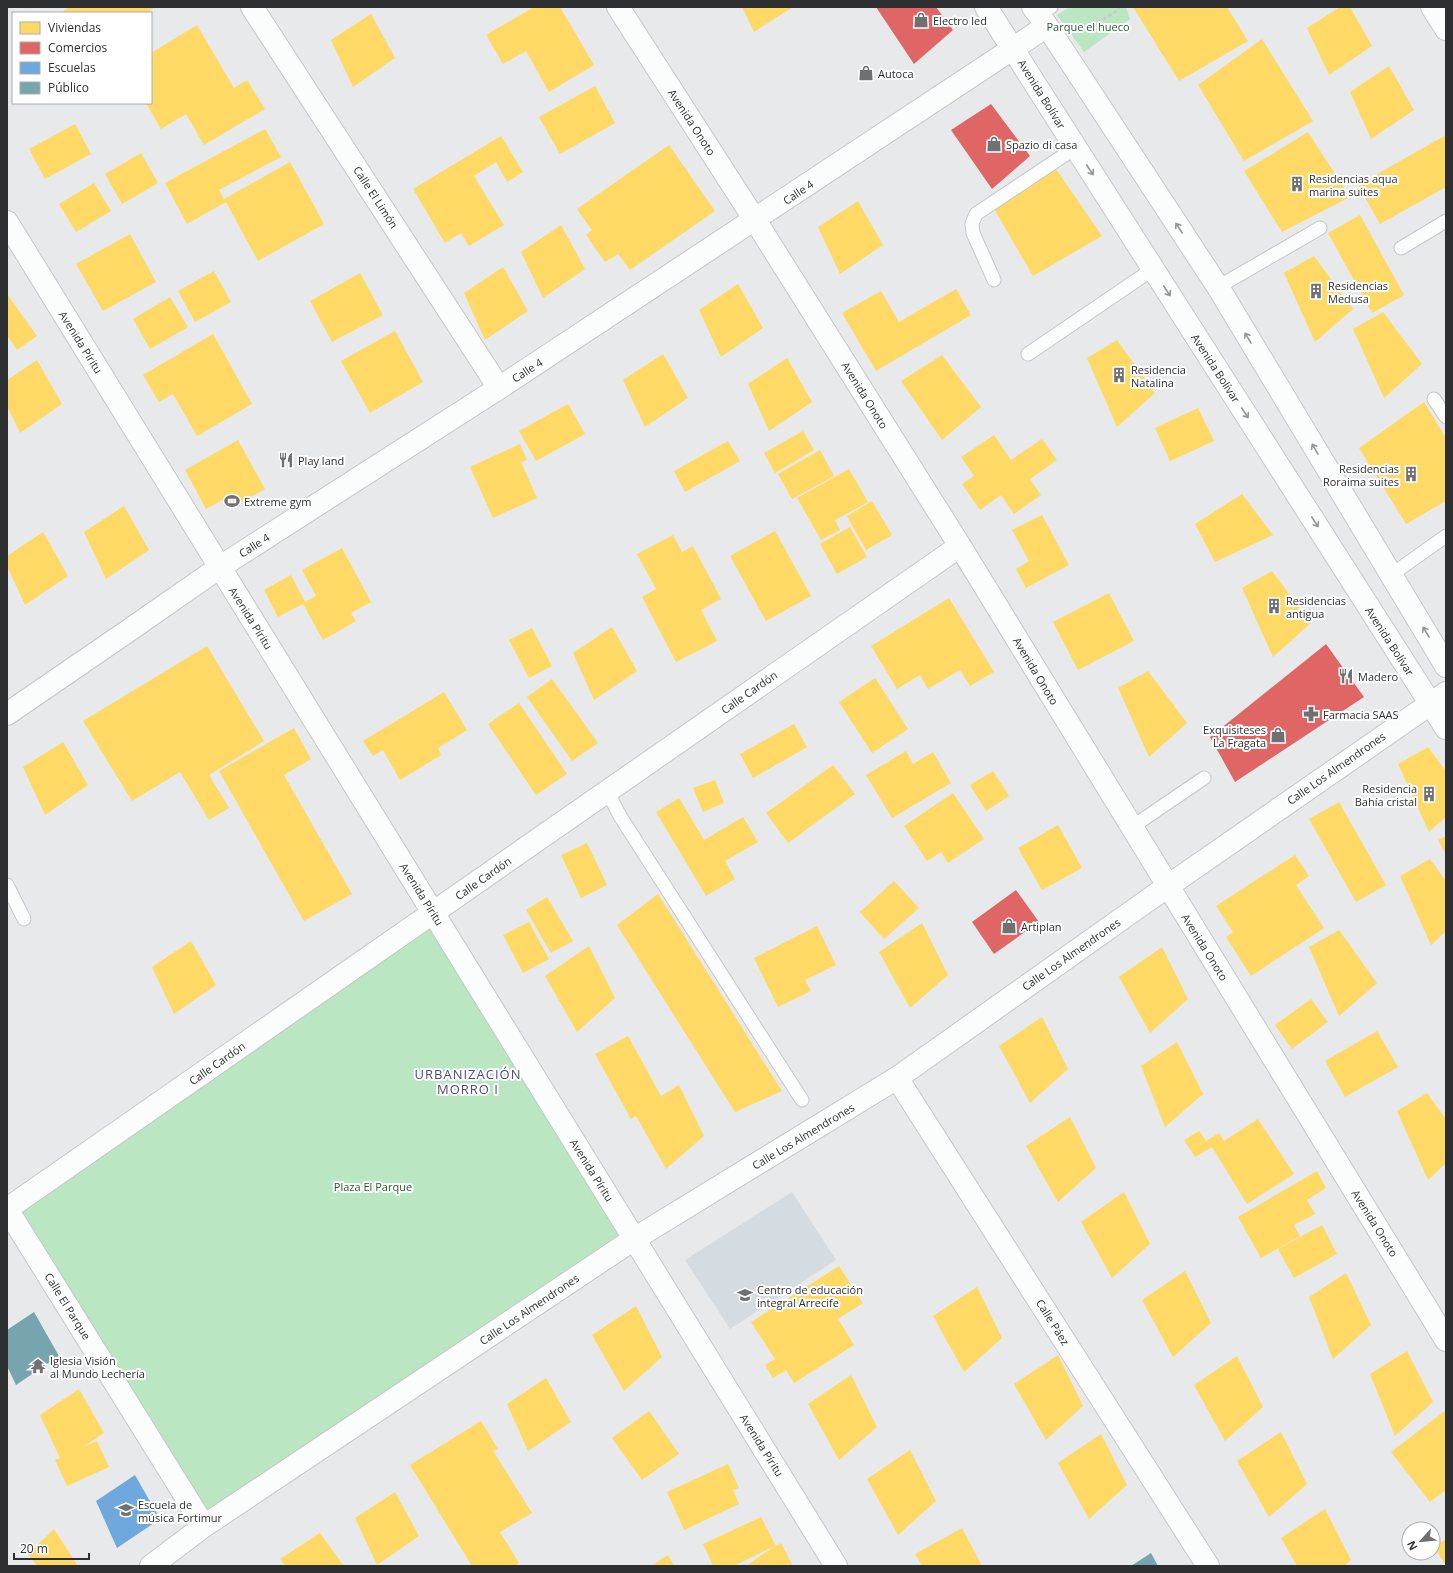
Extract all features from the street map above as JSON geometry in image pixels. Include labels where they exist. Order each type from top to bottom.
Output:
[{"type":"street","name":"Calle El Limón","points":[[252,7],[499,388]]},
{"type":"street","name":"Avenida Onoto","points":[[618,7],[755,220],[960,546],[1446,1340]]},
{"type":"street","name":"Avenida Bolívar","points":[[986,7],[1153,269],[1438,698],[1446,728]]},
{"type":"street","points":[[1432,7],[1446,29]]},
{"type":"street","name":"Calle 4","points":[[7,714],[220,567],[499,388],[1013,49],[1042,14]]},
{"type":"street","points":[[1042,14],[1218,287],[1446,666]]},
{"type":"street","name":"Avenida Píritu","points":[[7,222],[836,1566]]},
{"type":"street","name":"Calle Cardón","points":[[7,1209],[960,546]]},
{"type":"street","name":"Calle Los Almendrones","points":[[151,1566],[204,1526],[634,1239],[898,1078],[1168,886],[1438,698]]},
{"type":"street","name":"Calle Páez","points":[[898,1078],[1208,1566]]},
{"type":"street","name":"Calle El Parque","points":[[7,1209],[204,1526]]},
{"type":"lane","points":[[994,280],[973,233],[972,224],[976,214],[1076,148]]},
{"type":"lane","points":[[1401,248],[1446,221]]},
{"type":"lane","points":[[1218,287],[1320,228]]},
{"type":"lane","points":[[1028,354],[1153,269]]},
{"type":"lane","points":[[1434,399],[1446,417]]},
{"type":"lane","points":[[1391,575],[1446,536]]},
{"type":"lane","points":[[1132,827],[1204,778]]},
{"type":"lane","points":[[607,791],[620,816],[802,1100]]},
{"type":"lane","points":[[7,885],[24,919]]},
{"type":"path","points":[[1042,14],[1072,24],[1092,26],[1115,12],[1120,7]]},
{"type":"shaded area","name":"Centro de educación integral Arrecife","points":[[792,1192],[836,1260],[730,1329],[685,1260]]},
{"type":"green space","name":"Parque el hueco","points":[[1070,7],[1126,7],[1130,19],[1084,52],[1057,15]]},
{"type":"green space","name":"Plaza El Parque","points":[[433,913],[634,1239],[204,1526],[7,1209]]},
{"type":"building: Viviendas","points":[[69,7],[155,7],[148,12],[62,12]]},
{"type":"building: Viviendas","points":[[534,7],[560,7],[594,65],[549,92],[526,51],[503,64],[486,35]]},
{"type":"building: Viviendas","points":[[742,7],[793,7],[754,32]]},
{"type":"building: Viviendas","points":[[1133,7],[1227,7],[1248,41],[1179,81]]},
{"type":"building: Viviendas","points":[[1340,7],[1350,7],[1372,46],[1329,75],[1307,28]]},
{"type":"building: Viviendas","points":[[371,14],[395,58],[353,87],[331,40]]},
{"type":"building: Viviendas","points":[[197,25],[234,88],[247,80],[265,109],[204,145],[186,114],[161,129],[147,104],[152,104],[152,52]]},
{"type":"building: Viviendas","points":[[1262,39],[1313,121],[1244,161],[1198,85]]},
{"type":"building: Viviendas","points":[[1389,66],[1414,110],[1371,139],[1350,92]]},
{"type":"building: Viviendas","points":[[595,86],[615,123],[560,154],[539,117]]},
{"type":"building: Viviendas","points":[[75,124],[91,154],[45,179],[29,149]]},
{"type":"building: Viviendas","points":[[265,129],[281,157],[219,190],[224,199],[290,162],[324,224],[258,261],[226,202],[187,224],[165,183]]},
{"type":"building: Viviendas","name":"Residencias aqua marina suites","points":[[1308,132],[1350,197],[1282,232],[1244,171]]},
{"type":"building: Viviendas","points":[[1446,135],[1446,187],[1380,224],[1358,185]]},
{"type":"building: Viviendas","points":[[501,136],[523,172],[507,182],[496,162],[474,176],[504,225],[469,246],[461,233],[445,243],[413,189]]},
{"type":"building: Viviendas","points":[[669,145],[715,211],[630,270],[618,254],[605,262],[586,235],[592,230],[577,209]]},
{"type":"building: Viviendas","points":[[141,153],[158,183],[122,204],[105,174]]},
{"type":"building: Viviendas","points":[[1056,169],[1102,236],[1033,276],[993,207]]},
{"type":"building: Viviendas","points":[[94,183],[111,211],[76,232],[59,204]]},
{"type":"building: Viviendas","points":[[858,201],[883,245],[840,274],[818,227]]},
{"type":"building: Viviendas","points":[[1360,215],[1404,295],[1372,313],[1328,233]]},
{"type":"building: Viviendas","points":[[561,225],[585,269],[543,298],[521,252]]},
{"type":"building: Viviendas","points":[[130,234],[156,282],[103,311],[76,264]]},
{"type":"building: Viviendas","name":"Residencias Medusa","points":[[1314,256],[1353,309],[1315,342],[1284,273]]},
{"type":"building: Viviendas","points":[[503,267],[528,311],[485,340],[464,293]]},
{"type":"building: Viviendas","points":[[214,271],[231,302],[195,322],[178,291]]},
{"type":"building: Viviendas","points":[[360,273],[383,315],[332,342],[310,301]]},
{"type":"building: Viviendas","points":[[738,284],[763,328],[721,357],[699,310]]},
{"type":"building: Viviendas","points":[[956,289],[971,315],[876,371],[842,313],[881,291],[899,322]]},
{"type":"building: Viviendas","points":[[7,294],[37,336],[17,350],[7,335]]},
{"type":"building: Viviendas","points":[[170,297],[188,327],[150,349],[133,319]]},
{"type":"building: Viviendas","points":[[1383,312],[1422,364],[1384,398],[1353,329]]},
{"type":"building: Viviendas","points":[[395,331],[423,382],[370,413],[341,361]]},
{"type":"building: Viviendas","points":[[213,334],[252,404],[197,436],[173,394],[159,402],[143,375]]},
{"type":"building: Viviendas","name":"Residencia Natalina","points":[[1117,340],[1155,393],[1117,427],[1087,358]]},
{"type":"building: Viviendas","points":[[663,354],[688,398],[645,427],[623,380]]},
{"type":"building: Viviendas","points":[[942,355],[981,407],[942,440],[901,381]]},
{"type":"building: Viviendas","points":[[787,358],[812,402],[769,431],[748,384]]},
{"type":"building: Viviendas","points":[[37,360],[62,404],[20,433],[7,406],[7,380]]},
{"type":"building: Viviendas","name":"Residencias Roraima suites","points":[[1424,402],[1446,438],[1446,501],[1406,524],[1359,448]]},
{"type":"building: Viviendas","points":[[568,404],[585,434],[536,461],[519,431]]},
{"type":"building: Viviendas","points":[[1198,408],[1214,441],[1170,461],[1155,428]]},
{"type":"building: Viviendas","points":[[803,431],[814,450],[775,473],[764,453]]},
{"type":"building: Viviendas","points":[[994,435],[1011,460],[1042,439],[1057,460],[1030,479],[1041,495],[1014,514],[1001,495],[980,510],[962,484],[974,476],[961,457]]},
{"type":"building: Viviendas","points":[[238,440],[265,489],[235,506],[230,496],[206,509],[185,470]]},
{"type":"building: Viviendas","points":[[728,441],[740,461],[685,492],[674,471]]},
{"type":"building: Viviendas","points":[[520,444],[527,460],[521,462],[537,498],[493,518],[470,467]]},
{"type":"building: Viviendas","points":[[820,450],[834,476],[792,499],[778,474]]},
{"type":"building: Viviendas","points":[[849,469],[868,502],[835,520],[840,530],[821,540],[797,498]]},
{"type":"building: Viviendas","points":[[1242,494],[1273,535],[1215,562],[1195,524]]},
{"type":"building: Viviendas","points":[[872,501],[892,535],[866,550],[847,516]]},
{"type":"building: Viviendas","points":[[124,506],[149,550],[106,579],[84,532]]},
{"type":"building: Viviendas","points":[[1042,515],[1069,565],[1026,588],[1016,569],[1029,561],[1012,530]]},
{"type":"building: Viviendas","points":[[850,527],[867,557],[837,574],[820,544]]},
{"type":"building: Viviendas","points":[[775,531],[811,596],[766,621],[730,556]]},
{"type":"building: Viviendas","points":[[43,532],[68,576],[25,605],[7,566],[7,556]]},
{"type":"building: Viviendas","points":[[673,535],[682,552],[693,546],[721,599],[701,610],[717,641],[676,662],[642,597],[656,589],[637,554]]},
{"type":"building: Viviendas","points":[[342,548],[371,602],[351,613],[356,621],[323,640],[303,604],[278,617],[264,590],[291,575],[305,602],[316,596],[302,570]]},
{"type":"building: Viviendas","name":"Residencias antigua","points":[[1272,571],[1311,623],[1273,657],[1242,588]]},
{"type":"building: Viviendas","points":[[1109,593],[1134,641],[1078,670],[1053,622]]},
{"type":"building: Viviendas","points":[[949,598],[994,672],[970,686],[960,670],[928,689],[920,675],[897,689],[871,646]]},
{"type":"building: Viviendas","points":[[612,627],[637,671],[594,700],[573,653]]},
{"type":"building: Viviendas","points":[[532,628],[552,666],[529,678],[509,640]]},
{"type":"building: Viviendas","points":[[207,646],[264,741],[209,775],[229,808],[209,820],[180,772],[132,801],[83,721]]},
{"type":"building: Viviendas","points":[[1148,671],[1187,723],[1149,757],[1118,688]]},
{"type":"building: Viviendas","points":[[875,678],[908,729],[872,753],[839,702]]},
{"type":"building: Viviendas","points":[[552,679],[598,743],[572,761],[527,697]]},
{"type":"building: Viviendas","points":[[444,692],[467,730],[438,748],[441,755],[400,780],[383,750],[373,756],[363,741]]},
{"type":"building: Viviendas","points":[[519,703],[567,774],[536,795],[488,724]]},
{"type":"building: Viviendas","points":[[794,724],[807,747],[753,778],[740,754]]},
{"type":"building: Viviendas","points":[[294,728],[311,759],[284,775],[352,894],[304,921],[219,771]]},
{"type":"building: Viviendas","points":[[63,742],[88,785],[45,815],[23,767]]},
{"type":"building: Viviendas","name":"Residencia Bahía cristal","points":[[1428,747],[1446,771],[1446,817],[1429,832],[1398,764]]},
{"type":"building: Viviendas","points":[[906,751],[913,764],[933,752],[951,783],[892,818],[866,775]]},
{"type":"building: Viviendas","points":[[833,765],[855,794],[788,843],[766,813]]},
{"type":"building: Viviendas","points":[[993,771],[1009,796],[986,811],[970,785]]},
{"type":"building: Viviendas","points":[[715,780],[724,803],[703,812],[693,788]]},
{"type":"building: Viviendas","points":[[953,793],[984,839],[948,863],[941,852],[927,861],[904,826]]},
{"type":"building: Viviendas","points":[[679,798],[704,840],[743,817],[758,842],[725,861],[735,879],[706,896],[656,812]]},
{"type":"building: Viviendas","points":[[1339,802],[1386,885],[1356,902],[1309,819]]},
{"type":"building: Viviendas","points":[[1058,825],[1082,868],[1042,890],[1018,848]]},
{"type":"building: Viviendas","points":[[1446,836],[1446,855],[1438,840]]},
{"type":"building: Viviendas","points":[[587,843],[607,885],[581,898],[561,855]]},
{"type":"building: Viviendas","points":[[1295,855],[1309,876],[1296,885],[1324,928],[1251,976],[1226,937],[1233,932],[1216,906]]},
{"type":"building: Viviendas","points":[[1430,859],[1446,881],[1446,931],[1431,945],[1400,876]]},
{"type":"building: Viviendas","points":[[894,881],[919,908],[884,939],[860,912]]},
{"type":"building: Viviendas","points":[[658,894],[782,1091],[735,1112],[617,925]]},
{"type":"building: Viviendas","points":[[547,897],[573,941],[551,953],[526,910]]},
{"type":"building: Viviendas","points":[[529,922],[549,959],[523,973],[503,935]]},
{"type":"building: Viviendas","points":[[922,923],[948,975],[910,1008],[879,952]]},
{"type":"building: Viviendas","points":[[817,926],[836,965],[805,980],[811,991],[778,1007],[754,958]]},
{"type":"building: Viviendas","points":[[1339,930],[1377,983],[1339,1016],[1309,947]]},
{"type":"building: Viviendas","points":[[191,941],[216,985],[174,1014],[152,967]]},
{"type":"building: Viviendas","points":[[589,946],[615,998],[577,1032],[545,976]]},
{"type":"building: Viviendas","points":[[1162,947],[1188,999],[1150,1033],[1119,977]]},
{"type":"building: Viviendas","points":[[1311,999],[1328,1022],[1292,1049],[1275,1025]]},
{"type":"building: Viviendas","points":[[1042,1017],[1068,1069],[1030,1103],[999,1046]]},
{"type":"building: Viviendas","points":[[1377,1031],[1398,1067],[1345,1097],[1325,1061]]},
{"type":"building: Viviendas","points":[[628,1036],[661,1096],[679,1085],[704,1136],[666,1169],[636,1116],[631,1119],[595,1054]]},
{"type":"building: Viviendas","points":[[1177,1042],[1203,1094],[1165,1127],[1141,1066]]},
{"type":"building: Viviendas","points":[[1427,1093],[1446,1119],[1446,1163],[1428,1180],[1397,1111]]},
{"type":"building: Viviendas","points":[[1070,1117],[1096,1168],[1058,1202],[1026,1146]]},
{"type":"building: Viviendas","points":[[1258,1119],[1294,1174],[1247,1204],[1212,1147],[1195,1157],[1184,1140],[1199,1131],[1206,1141],[1219,1133],[1224,1141]]},
{"type":"building: Viviendas","points":[[1317,1171],[1326,1188],[1307,1200],[1315,1214],[1294,1225],[1300,1236],[1261,1258],[1238,1217]]},
{"type":"building: Viviendas","points":[[1124,1192],[1150,1244],[1112,1278],[1081,1222]]},
{"type":"building: Viviendas","points":[[1322,1225],[1337,1254],[1294,1278],[1278,1249]]},
{"type":"building: Viviendas","points":[[839,1266],[863,1303],[838,1319],[854,1345],[794,1383],[786,1370],[773,1378],[765,1365],[775,1359],[751,1322]]},
{"type":"building: Viviendas","points":[[1185,1271],[1211,1323],[1173,1357],[1142,1300]]},
{"type":"building: Viviendas","points":[[1346,1273],[1371,1325],[1333,1359],[1309,1297]]},
{"type":"building: Viviendas","points":[[977,1287],[1002,1338],[964,1372],[933,1316]]},
{"type":"building: Viviendas","points":[[636,1306],[662,1357],[624,1391],[592,1335]]},
{"type":"building: Viviendas","points":[[1407,1351],[1433,1402],[1395,1436],[1370,1374]]},
{"type":"building: Viviendas","points":[[1058,1355],[1083,1406],[1046,1440],[1014,1384]]},
{"type":"building: Viviendas","points":[[1237,1356],[1263,1407],[1225,1441],[1194,1385]]},
{"type":"building: Viviendas","points":[[851,1375],[877,1427],[839,1460],[808,1404]]},
{"type":"building: Viviendas","points":[[546,1378],[571,1422],[528,1451],[507,1404]]},
{"type":"building: Viviendas","points":[[79,1389],[104,1433],[83,1447],[97,1441],[109,1467],[67,1486],[55,1460],[60,1458],[40,1415]]},
{"type":"building: Viviendas","points":[[1446,1410],[1446,1490],[1430,1502],[1391,1452]]},
{"type":"building: Viviendas","points":[[649,1411],[679,1454],[642,1480],[612,1438]]},
{"type":"building: Viviendas","points":[[481,1421],[498,1449],[493,1451],[532,1513],[500,1532],[519,1563],[515,1566],[472,1566],[410,1465]]},
{"type":"building: Viviendas","points":[[1281,1432],[1307,1484],[1269,1517],[1237,1461]]},
{"type":"building: Viviendas","points":[[1101,1434],[1127,1485],[1089,1519],[1058,1463]]},
{"type":"building: Viviendas","points":[[910,1450],[936,1501],[898,1535],[867,1479]]},
{"type":"building: Viviendas","points":[[728,1464],[739,1488],[733,1490],[739,1504],[684,1530],[667,1492]]},
{"type":"building: Viviendas","points":[[395,1492],[419,1536],[377,1565],[355,1518]]},
{"type":"building: Viviendas","points":[[1325,1509],[1351,1560],[1344,1566],[1297,1566],[1281,1538]]},
{"type":"building: Viviendas","points":[[761,1517],[776,1546],[781,1543],[793,1566],[746,1566],[775,1546],[734,1566],[713,1566],[703,1544]]},
{"type":"building: Viviendas","points":[[962,1528],[982,1566],[922,1566],[915,1554]]},
{"type":"building: Viviendas","points":[[54,1529],[78,1566],[37,1566],[28,1554]]},
{"type":"building: Viviendas","points":[[320,1533],[344,1566],[285,1566],[280,1559]]},
{"type":"building: Viviendas","points":[[1446,1539],[1446,1566],[1441,1558],[1441,1542]]},
{"type":"building: Viviendas","points":[[668,1555],[674,1566],[651,1566]]},
{"type":"building: Comercios","points":[[876,7],[936,7],[953,30],[914,64]]},
{"type":"building: Comercios","points":[[991,104],[1030,156],[992,189],[951,130]]},
{"type":"building: Comercios","points":[[1326,644],[1364,697],[1235,782],[1210,737]]},
{"type":"building: Comercios","points":[[1016,890],[1039,922],[994,954],[972,922]]},
{"type":"building: Escuelas","points":[[135,1475],[160,1519],[117,1548],[96,1501]]},
{"type":"building: Público","points":[[34,1312],[59,1356],[16,1385],[7,1366],[7,1330]]},
{"type":"building: Público","points":[[1151,1553],[1158,1566],[1131,1566]]},
{"type":"place","name":"Electro led","points":[[921,20]]},
{"type":"place","name":"Autoca","points":[[866,73]]},
{"type":"place","name":"Spazio di casa","points":[[994,144]]},
{"type":"place","name":"Residencias aqua marina suites","points":[[1297,184]]},
{"type":"place","name":"Residencias Medusa","points":[[1316,291]]},
{"type":"place","name":"Residencia Natalina","points":[[1119,375]]},
{"type":"place","name":"Play land","points":[[286,460]]},
{"type":"place","name":"Residencias Roraima suites","points":[[1411,474]]},
{"type":"place","name":"Extreme gym","points":[[232,501]]},
{"type":"place","name":"Residencias antigua","points":[[1274,606]]},
{"type":"place","name":"Madero","points":[[1346,676]]},
{"type":"place","name":"Farmacia SAAS","points":[[1311,714]]},
{"type":"place","name":"Exquisiteses La Fragata","points":[[1278,735]]},
{"type":"place","name":"Residencia Bahía cristal","points":[[1429,794]]},
{"type":"place","name":"Artiplan","points":[[1009,926]]},
{"type":"place","name":"Centro de educación integral Arrecife","points":[[745,1295]]},
{"type":"place","name":"Iglesia Visión al Mundo Lechería","points":[[38,1366]]},
{"type":"place","name":"Escuela de música Fortimur","points":[[126,1510]]},
{"type":"district","name":"URBANIZACIÓN MORRO I","points":[[468,1082]]}]
